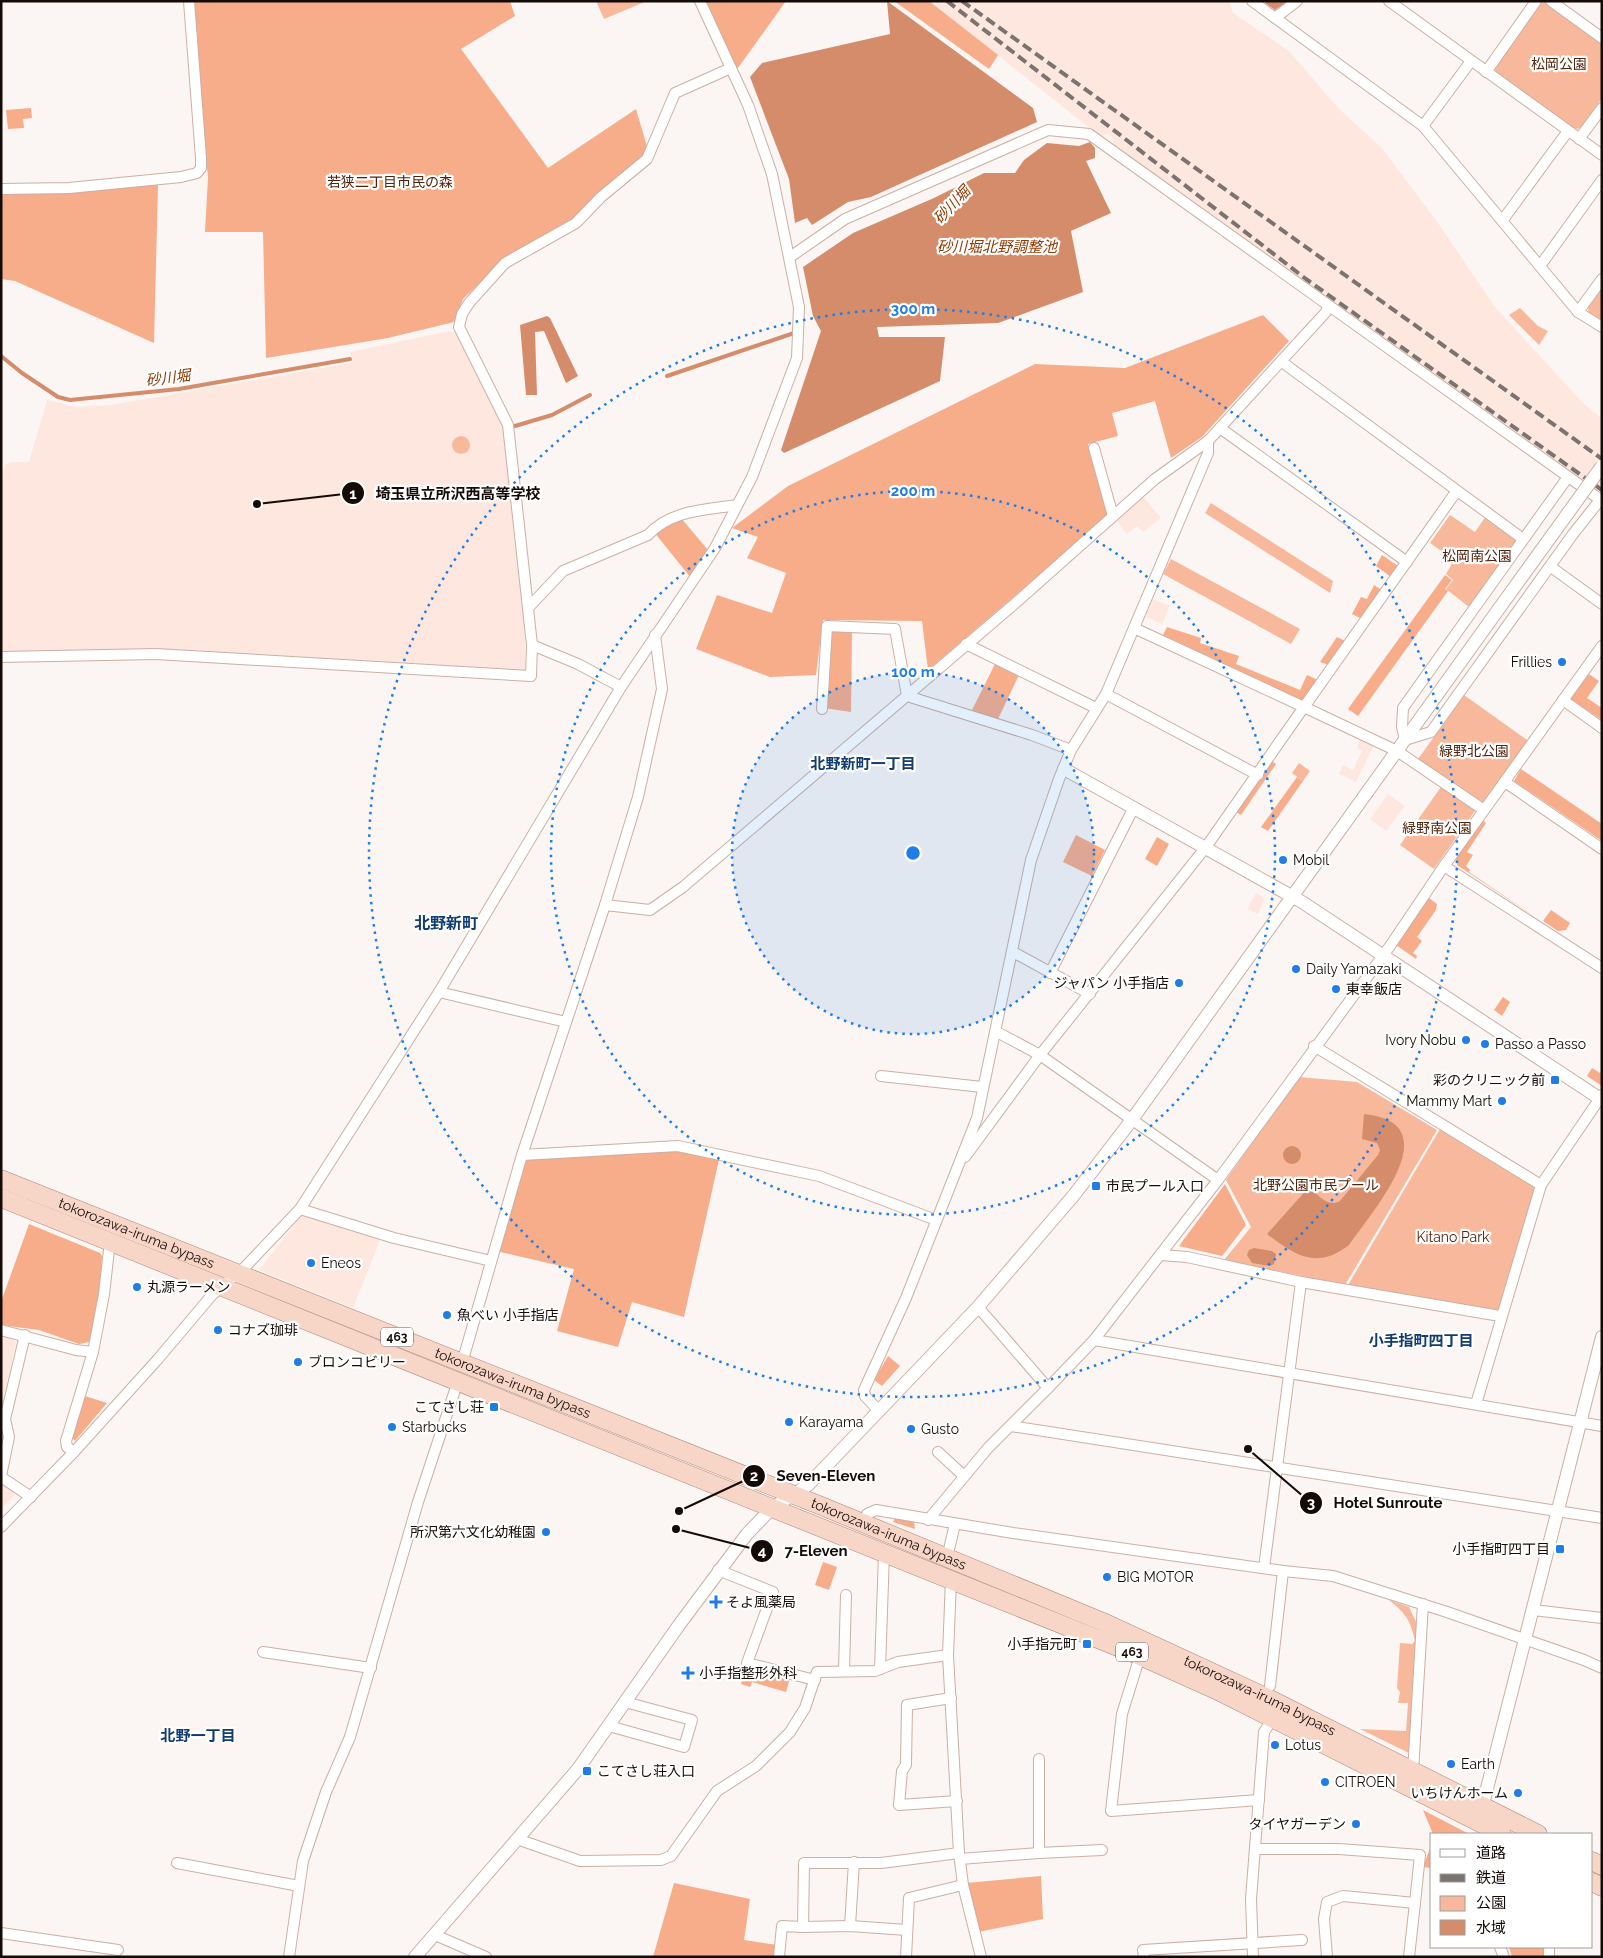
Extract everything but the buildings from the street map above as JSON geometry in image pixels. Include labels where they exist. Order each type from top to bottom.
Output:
[{"type":"highway","name":"tokorozawa-iruma bypass","points":[[1,1179],[792,1495],[1103,1622],[1270,1699],[1414,1772],[1500,1833]]},
{"type":"highway","name":"tokorozawa-iruma bypass","points":[[1,1198],[1140,1656],[1269,1716],[1481,1821],[1534,1833]]},
{"type":"street","points":[[1,189],[69,188],[181,177],[197,173],[201,168],[201,158],[189,1]]},
{"type":"street","points":[[1,1527],[74,1452],[221,1285],[238,1274],[300,1209],[439,992],[621,687],[715,548],[752,478],[797,358],[800,307],[772,174],[748,105],[700,1]]},
{"type":"street","points":[[1275,18],[1297,1]]},
{"type":"street","points":[[1389,1],[1602,155]]},
{"type":"street","points":[[1486,72],[1536,1]]},
{"type":"street","points":[[1551,1],[1602,38]]},
{"type":"street","points":[[1257,2],[1275,18],[1423,126],[1578,312],[1602,327]]},
{"type":"street","points":[[1423,126],[1471,61]]},
{"type":"street","points":[[1,657],[156,654],[531,676],[532,645],[508,425],[459,327],[462,314],[489,279],[506,263],[576,223],[601,197],[646,159],[655,143],[674,94],[731,68]]},
{"type":"street","points":[[1579,139],[1602,108]]},
{"type":"street","points":[[790,257],[845,219],[1048,130],[1089,134],[1601,501],[1430,732],[1405,740]]},
{"type":"street","points":[[1502,221],[1568,131]]},
{"type":"street","points":[[1540,266],[1602,180]]},
{"type":"street","points":[[1578,312],[1602,280]]},
{"type":"street","points":[[605,905],[650,910],[683,887],[907,696],[1155,479],[1208,441],[1282,362],[1326,312],[1328,307]]},
{"type":"street","points":[[1282,362],[1456,492],[1523,539]]},
{"type":"street","points":[[1220,428],[1408,562]]},
{"type":"street","points":[[880,1411],[865,1396],[864,1390],[906,1298],[954,1172],[978,1118],[982,1087],[997,1032],[1031,860],[1071,750],[1106,694],[1208,453],[1208,441]]},
{"type":"street","points":[[1094,448],[1113,516]]},
{"type":"street","points":[[415,1957],[578,1769],[718,1570],[747,1534],[771,1509],[808,1485],[880,1411],[978,1307],[1074,1195],[1131,1121],[1602,466]]},
{"type":"street","points":[[1405,740],[1402,727],[1403,708],[1568,477]]},
{"type":"street","points":[[954,1172],[1040,1055],[1206,847],[1456,492]]},
{"type":"street","points":[[528,608],[563,571],[648,535],[658,524],[683,514],[737,505]]},
{"type":"street","points":[[1551,567],[1602,604]]},
{"type":"street","points":[[822,709],[827,626],[894,629],[907,696]]},
{"type":"street","points":[[1134,628],[1397,751],[1484,810]]},
{"type":"street","points":[[462,1363],[522,1155],[605,905],[638,797],[662,689],[655,635]]},
{"type":"street","points":[[966,644],[1096,708]]},
{"type":"street","points":[[532,645],[580,664],[621,687]]},
{"type":"street","points":[[928,1520],[988,1448],[1012,1426],[1094,1340],[1161,1256],[1314,1046],[1383,955],[1444,866],[1602,646]]},
{"type":"street","points":[[1106,694],[1258,775]]},
{"type":"street","points":[[907,696],[1071,750]]},
{"type":"street","points":[[1563,700],[1602,728]]},
{"type":"street","points":[[1064,769],[1293,896],[1601,1098],[1541,1185],[1500,1316],[1476,1404]]},
{"type":"street","points":[[1504,782],[1602,849]]},
{"type":"street","points":[[1050,972],[1134,807]]},
{"type":"street","points":[[1444,866],[1602,968]]},
{"type":"street","points":[[1013,952],[1090,994]]},
{"type":"street","points":[[439,992],[566,1022]]},
{"type":"street","points":[[997,1032],[1040,1055],[1131,1121],[1218,1180]]},
{"type":"street","points":[[1314,1046],[1541,1185]]},
{"type":"street","points":[[881,1076],[982,1087]]},
{"type":"street","points":[[522,1155],[678,1146],[819,1176],[936,1220]]},
{"type":"street","points":[[300,1209],[394,1238],[491,1261]]},
{"type":"street","points":[[74,1452],[67,1447],[66,1441],[93,1352],[104,1294],[110,1241]]},
{"type":"street","points":[[1161,1256],[1187,1257],[1301,1282],[1500,1316]]},
{"type":"street","points":[[1264,1568],[1301,1282]]},
{"type":"street","points":[[978,1307],[1048,1388]]},
{"type":"street","points":[[1,1330],[76,1350],[93,1352]]},
{"type":"street","points":[[25,1336],[5,1419],[9,1437],[1,1477],[31,1497]]},
{"type":"street","points":[[1481,1821],[1579,1422],[1602,1337]]},
{"type":"street","points":[[1094,1340],[1602,1426]]},
{"type":"street","points":[[289,1957],[303,1861],[326,1792],[350,1737],[418,1502],[458,1381]]},
{"type":"street","points":[[1012,1426],[1602,1518]]},
{"type":"street","points":[[938,1452],[964,1476]]},
{"type":"street","points":[[868,1514],[876,1510],[955,1524],[1283,1571],[1333,1576],[1423,1604],[1602,1668]]},
{"type":"street","points":[[947,1558],[955,1524]]},
{"type":"street","points":[[880,1669],[884,1553]]},
{"type":"street","points":[[718,1570],[773,1592],[747,1663],[815,1680]]},
{"type":"street","points":[[1270,1686],[1283,1571]]},
{"type":"street","points":[[950,1579],[948,1655],[960,1856],[964,1885],[981,1957]]},
{"type":"street","points":[[844,1671],[846,1596]]},
{"type":"street","points":[[1414,1772],[1423,1604]]},
{"type":"street","points":[[1533,1610],[1602,1618]]},
{"type":"street","points":[[263,1652],[371,1668]]},
{"type":"street","points":[[517,1839],[580,1861],[661,1860],[671,1856],[717,1791],[756,1766],[790,1732],[805,1708],[818,1672],[880,1669],[898,1662],[948,1655]]},
{"type":"street","points":[[1140,1656],[1122,1714],[1111,1812],[1259,1800]]},
{"type":"street","points":[[951,1698],[907,1706],[906,1765],[902,1771],[899,1805],[957,1801]]},
{"type":"street","points":[[609,1726],[684,1747],[692,1720],[625,1702]]},
{"type":"street","points":[[1253,1957],[1251,1944],[1251,1899],[1264,1732],[1268,1726],[1269,1716]]},
{"type":"street","points":[[1039,1759],[1039,1853]]},
{"type":"street","points":[[1256,1849],[1339,1848],[1420,1854],[1409,1957]]},
{"type":"street","points":[[803,1927],[804,1863],[881,1863],[960,1856],[1102,1850]]},
{"type":"street","points":[[850,1926],[854,1862]]},
{"type":"street","points":[[177,1863],[299,1886]]},
{"type":"street","points":[[906,1957],[909,1898],[964,1885]]},
{"type":"street","points":[[1327,1957],[1324,1918],[1327,1902],[1343,1896],[1415,1903]]},
{"type":"street","points":[[778,1957],[782,1926],[850,1926],[907,1930]]},
{"type":"street","points":[[1,1933],[118,1950]]},
{"type":"street","points":[[435,1935],[486,1957]]},
{"type":"street","points":[[1144,1957],[1143,1950],[1209,1951],[1251,1944],[1302,1940]]},
{"type":"shaded area","points":[[929,1],[1229,1],[1233,13],[1289,51],[1339,109],[1381,147],[1438,223],[1495,307],[1583,403],[1602,419],[1602,498],[1112,145],[1114,139],[1108,134],[1100,136]]},
{"type":"shaded area","points":[[450,331],[456,334],[503,422],[525,612],[525,673],[398,665],[1,653],[1,479],[5,465],[11,462],[29,462],[47,400],[76,407],[111,405],[352,363],[350,352]]},
{"type":"shaded area","points":[[1141,494],[1161,518],[1143,532],[1137,526],[1127,534],[1113,517]]},
{"type":"shaded area","points":[[1153,599],[1170,606],[1162,624],[1146,617]]},
{"type":"shaded area","points":[[1360,740],[1373,747],[1356,782],[1339,774],[1343,765],[1353,770],[1362,751],[1357,748]]},
{"type":"shaded area","points":[[1388,794],[1405,806],[1386,831],[1370,819]]},
{"type":"shaded area","points":[[1256,893],[1265,898],[1258,914],[1247,909]]},
{"type":"shaded area","points":[[303,1214],[381,1238],[353,1308],[259,1270]]},
{"type":"shaded area","points":[[1,1332],[16,1342],[1,1409]]},
{"type":"shaded area","points":[[1,1474],[19,1490],[1,1509]]},
{"type":"green space","name":"若狭二丁目市民の森","points":[[189,1],[510,1],[515,16],[461,49],[548,168],[636,109],[648,150],[627,172],[574,219],[509,255],[463,299],[454,322],[388,338],[266,358],[263,232],[205,232],[208,177]]},
{"type":"green space","points":[[596,1],[647,1],[604,19]]},
{"type":"green space","points":[[706,1],[786,1],[738,68],[733,66]]},
{"type":"green space","points":[[894,1],[929,1],[998,55],[989,69]]},
{"type":"green space","name":"松岡公園","points":[[1545,2],[1602,42],[1602,98],[1581,128],[1575,129],[1496,72],[1494,66],[1538,4]]},
{"type":"green space","points":[[31,108],[32,118],[23,119],[24,128],[8,129],[6,110]]},
{"type":"green space","points":[[158,185],[154,343],[15,281],[1,279],[1,195]]},
{"type":"green space","points":[[1602,288],[1602,322],[1589,314],[1588,308]]},
{"type":"green space","points":[[1520,308],[1538,326],[1548,331],[1539,345],[1509,315]]},
{"type":"green space","points":[[1263,315],[1289,341],[1202,437],[1171,458],[1155,401],[1112,413],[1118,436],[1088,444],[1108,516],[928,670],[922,621],[823,620],[816,675],[770,677],[696,649],[717,595],[772,613],[786,573],[747,558],[758,537],[732,528],[788,486],[1035,364],[1125,368]]},
{"type":"green space","points":[[461,436],[467,439],[470,445],[467,451],[461,454],[455,451],[452,445],[455,439]]},
{"type":"green space","points":[[1211,503],[1333,581],[1330,593],[1205,513]]},
{"type":"green space","name":"松岡南公園","points":[[1450,515],[1475,532],[1486,516],[1517,539],[1469,607],[1446,589],[1453,580],[1446,574],[1454,560],[1430,543]]},
{"type":"green space","points":[[681,518],[708,550],[691,578],[654,532]]},
{"type":"green space","points":[[1382,555],[1398,566],[1391,577],[1376,566]]},
{"type":"green space","points":[[1171,559],[1300,629],[1291,644],[1163,574]]},
{"type":"green space","points":[[1445,575],[1452,580],[1445,589],[1448,591],[1358,716],[1348,709]]},
{"type":"green space","points":[[1374,585],[1383,591],[1362,619],[1352,614],[1361,597],[1367,599]]},
{"type":"green space","points":[[1167,627],[1201,638],[1200,643],[1239,656],[1236,664],[1300,690],[1307,675],[1318,680],[1304,701],[1163,635]]},
{"type":"green space","points":[[829,630],[852,632],[851,712],[824,708]]},
{"type":"green space","points":[[1337,637],[1345,641],[1329,665],[1320,662]]},
{"type":"green space","points":[[995,664],[1019,675],[998,719],[972,710]]},
{"type":"green space","points":[[1586,672],[1599,681],[1587,698],[1602,708],[1602,720],[1569,698]]},
{"type":"green space","name":"緑野北公園","points":[[1464,695],[1530,742],[1484,806],[1418,759]]},
{"type":"green space","points":[[1272,761],[1276,764],[1241,815],[1236,812]]},
{"type":"green space","points":[[1299,763],[1310,771],[1303,781],[1292,773]]},
{"type":"green space","points":[[1521,769],[1602,824],[1602,841],[1514,781]]},
{"type":"green space","points":[[1297,777],[1303,781],[1268,831],[1261,827]]},
{"type":"green space","name":"緑野南公園","points":[[1441,787],[1475,811],[1434,869],[1400,845]]},
{"type":"green space","points":[[1482,820],[1486,823],[1467,852],[1473,855],[1466,866],[1470,870],[1469,872],[1540,920],[1457,865],[1456,859]]},
{"type":"green space","points":[[1076,835],[1105,850],[1092,876],[1063,862]]},
{"type":"green space","points":[[1157,837],[1169,844],[1157,866],[1145,859]]},
{"type":"green space","points":[[1429,898],[1437,904],[1436,910],[1417,937],[1422,941],[1413,953],[1417,956],[1416,959],[1396,945]]},
{"type":"green space","points":[[1551,910],[1570,923],[1566,930],[1558,931],[1543,921]]},
{"type":"green space","points":[[1503,997],[1510,1002],[1502,1016],[1494,1010]]},
{"type":"green space","points":[[1592,1068],[1600,1073],[1602,1071],[1602,1086],[1587,1076]]},
{"type":"green space","name":"北野公園市民プール","points":[[1299,1077],[1357,1082],[1437,1130],[1345,1285],[1224,1260],[1251,1227],[1226,1180]]},
{"type":"green space","name":"Kitano Park","points":[[1440,1129],[1537,1187],[1499,1314],[1348,1285]]},
{"type":"green space","points":[[678,1146],[720,1155],[684,1317],[632,1302],[618,1347],[557,1331],[574,1269],[496,1251],[524,1158]]},
{"type":"green space","points":[[1225,1184],[1246,1225],[1222,1256],[1179,1246]]},
{"type":"green space","points":[[29,1224],[100,1253],[102,1256],[100,1293],[89,1342],[79,1344],[39,1330],[1,1325],[1,1302]]},
{"type":"green space","points":[[888,1356],[900,1366],[882,1386],[874,1380]]},
{"type":"green space","points":[[85,1396],[107,1403],[75,1441],[72,1438]]},
{"type":"green space","points":[[895,1518],[914,1522],[915,1529],[893,1522]]},
{"type":"green space","points":[[823,1562],[837,1567],[829,1590],[815,1585]]},
{"type":"green space","points":[[1389,1600],[1409,1607],[1417,1624],[1411,1754],[1360,1729],[1406,1731],[1408,1703],[1398,1703],[1400,1692],[1397,1688],[1400,1643],[1412,1644],[1415,1641],[1406,1618],[1400,1609]]},
{"type":"green space","points":[[747,1662],[791,1675],[786,1692],[752,1682],[750,1687],[741,1684]]},
{"type":"green space","points":[[1423,1810],[1467,1833],[1433,1833]]},
{"type":"green space","points":[[1430,1848],[1430,1868],[1423,1867]]},
{"type":"green space","points":[[1041,1876],[1043,1919],[978,1932],[966,1883]]},
{"type":"green space","points":[[674,1883],[750,1899],[744,1940],[777,1945],[776,1957],[653,1957]]},
{"type":"green space","points":[[1509,1948],[1547,1948],[1547,1957],[1512,1957]]},
{"type":"water","points":[[887,1],[1033,108],[1037,122],[871,197],[848,202],[812,225],[807,218],[795,223],[789,179],[750,77],[762,63],[890,34]]},
{"type":"water","points":[[1267,1],[1288,1],[1275,10],[1265,3]]},
{"type":"water","name":"砂川堀北野調整池","points":[[1090,142],[1095,148],[1095,158],[1086,161],[1111,213],[1071,231],[1083,292],[998,323],[877,327],[879,337],[945,337],[940,381],[784,453],[781,450],[821,331],[813,316],[803,267],[853,233],[934,198],[984,173],[1015,173],[1024,160],[1047,143],[1079,146]]},
{"type":"water","points":[[547,316],[550,318],[578,376],[566,383],[544,331],[535,332],[537,395],[526,395],[520,325]]},
{"type":"water","points":[[1364,1114],[1389,1121],[1402,1133],[1404,1150],[1398,1170],[1374,1211],[1349,1245],[1327,1257],[1307,1257],[1297,1254],[1267,1234],[1309,1187],[1327,1202],[1336,1203],[1340,1201],[1378,1155],[1380,1150],[1377,1143],[1362,1139]]},
{"type":"water","points":[[1288,1146],[1296,1146],[1301,1151],[1299,1162],[1288,1164],[1283,1159],[1283,1151]]},
{"type":"water","points":[[1254,1248],[1272,1251],[1276,1254],[1274,1264],[1270,1266],[1252,1263],[1247,1255],[1249,1250]]},
{"type":"waterway","name":"砂川堀","points":[[667,376],[794,333]]},
{"type":"waterway","name":"砂川堀","points":[[1,356],[22,373],[58,397],[70,400],[179,389],[350,359]]},
{"type":"waterway","name":"砂川堀","points":[[515,426],[552,415],[590,395]]},
{"type":"railway","points":[[947,1],[1306,279],[1602,490]]},
{"type":"railway","points":[[962,1],[1602,459]]},
{"type":"place","name":"埼玉県立所沢西高等学校","points":[[257,504]]},
{"type":"place","name":"Frillies","points":[[1562,662]]},
{"type":"place","name":"Mobil","points":[[1283,860]]},
{"type":"place","name":"Daily Yamazaki","points":[[1296,969]]},
{"type":"place","name":"ジャパン 小手指店","points":[[1179,983]]},
{"type":"place","name":"東幸飯店","points":[[1336,989]]},
{"type":"place","name":"Ivory Nobu","points":[[1466,1040]]},
{"type":"place","name":"Passo a Passo","points":[[1485,1044]]},
{"type":"place","name":"彩のクリニック前","points":[[1555,1080]]},
{"type":"place","name":"Mammy Mart","points":[[1502,1101]]},
{"type":"place","name":"市民プール入口","points":[[1096,1186]]},
{"type":"place","name":"Eneos","points":[[311,1263]]},
{"type":"place","name":"丸源ラーメン","points":[[137,1287]]},
{"type":"place","name":"魚べい 小手指店","points":[[447,1315]]},
{"type":"place","name":"コナズ珈琲","points":[[218,1330]]},
{"type":"place","name":"ブロンコビリー","points":[[298,1362]]},
{"type":"place","name":"こてさし荘","points":[[494,1407]]},
{"type":"place","name":"Karayama","points":[[789,1422]]},
{"type":"place","name":"Starbucks","points":[[392,1427]]},
{"type":"place","name":"Gusto","points":[[911,1429]]},
{"type":"place","name":"Hotel Sunroute","points":[[1248,1449]]},
{"type":"place","name":"Seven-Eleven","points":[[679,1511]]},
{"type":"place","name":"7-Eleven","points":[[676,1529]]},
{"type":"place","name":"所沢第六文化幼稚園","points":[[546,1532]]},
{"type":"place","name":"小手指町四丁目","points":[[1560,1549]]},
{"type":"place","name":"BIG MOTOR","points":[[1107,1577]]},
{"type":"place","name":"そよ風薬局","points":[[716,1602]]},
{"type":"place","name":"小手指元町","points":[[1087,1644]]},
{"type":"place","name":"小手指整形外科","points":[[688,1673]]},
{"type":"place","name":"Lotus","points":[[1275,1745]]},
{"type":"place","name":"Earth","points":[[1451,1764]]},
{"type":"place","name":"こてさし荘入口","points":[[587,1771]]},
{"type":"place","name":"CITROEN","points":[[1325,1782]]},
{"type":"place","name":"いちけんホーム","points":[[1518,1793]]},
{"type":"place","name":"タイヤガーデン","points":[[1356,1824]]},
{"type":"district","name":"北野新町一丁目","points":[[863,764]]},
{"type":"district","name":"北野新町","points":[[446,923]]},
{"type":"district","name":"小手指町四丁目","points":[[1421,1341]]},
{"type":"district","name":"北野一丁目","points":[[198,1736]]}]
